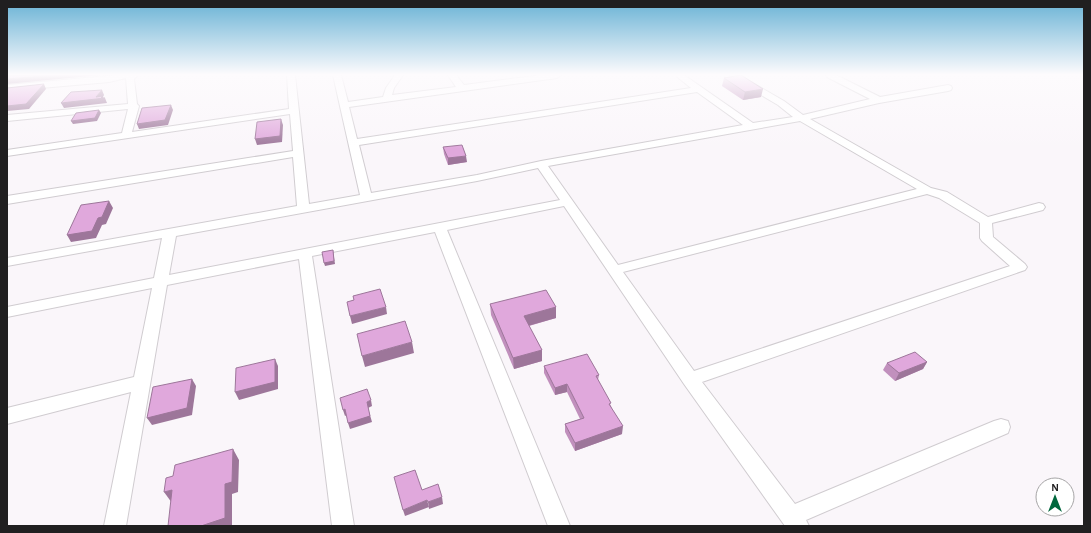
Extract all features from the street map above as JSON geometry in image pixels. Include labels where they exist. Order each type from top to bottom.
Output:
[{"type":"street","points":[[126,136],[133,113],[133,100]]},
{"type":"street","points":[[293,100],[302,208]]},
{"type":"street","points":[[343,100],[366,197]]},
{"type":"street","points":[[344,105],[381,100]]},
{"type":"street","points":[[353,142],[628,100]]},
{"type":"street","points":[[714,100],[752,127]]},
{"type":"street","points":[[776,100],[801,118],[927,190],[944,195],[986,221],[1038,207]]},
{"type":"street","points":[[7,262],[302,208],[477,178],[542,164],[801,118],[879,100]]},
{"type":"street","points":[[7,118],[134,106]]},
{"type":"street","points":[[7,153],[294,111]]},
{"type":"street","points":[[7,200],[298,153]]},
{"type":"street","points":[[542,164],[690,379],[795,521],[1001,427]]},
{"type":"street","points":[[614,270],[927,190]]},
{"type":"street","points":[[7,312],[567,202]]},
{"type":"street","points":[[690,379],[1020,267],[987,238],[986,221]]},
{"type":"street","points":[[439,227],[559,526]]},
{"type":"street","points":[[115,526],[170,232]]},
{"type":"street","points":[[305,253],[343,526]]},
{"type":"street","points":[[7,416],[142,382]]},
{"type":"building","points":[[7,100],[30,100],[26,104],[7,106]]},
{"type":"building","points":[[64,100],[86,100],[61,103]]},
{"type":"building","points":[[171,105],[165,120],[137,124],[142,108]]},
{"type":"building","points":[[99,110],[95,118],[71,121],[76,113]]},
{"type":"building","points":[[281,119],[280,136],[255,139],[257,122]]},
{"type":"building","points":[[462,145],[466,156],[448,158],[443,147]]},
{"type":"building","points":[[109,201],[102,217],[98,218],[92,231],[67,235],[81,205]]},
{"type":"building","points":[[333,250],[334,261],[324,263],[322,252]]},
{"type":"building","points":[[380,289],[386,307],[350,316],[347,302],[354,300],[353,296]]},
{"type":"building","points":[[546,290],[556,307],[524,316],[542,350],[513,358],[490,304]]},
{"type":"building","points":[[405,321],[412,342],[362,356],[357,334]]},
{"type":"building","points":[[915,352],[927,362],[899,373],[887,363]]},
{"type":"building","points":[[587,354],[599,375],[596,376],[611,403],[609,404],[623,426],[575,443],[565,424],[584,418],[567,384],[555,388],[544,366]]},
{"type":"building","points":[[275,359],[275,382],[235,392],[236,368]]},
{"type":"building","points":[[192,379],[187,408],[147,418],[153,387]]},
{"type":"building","points":[[367,389],[371,400],[367,402],[370,416],[348,423],[345,409],[343,410],[340,398]]},
{"type":"building","points":[[233,449],[232,482],[225,484],[225,518],[201,526],[168,526],[172,490],[164,492],[166,478],[173,476],[175,465]]},
{"type":"building","points":[[415,470],[422,490],[438,484],[442,497],[428,502],[427,500],[403,510],[394,477]]}]
